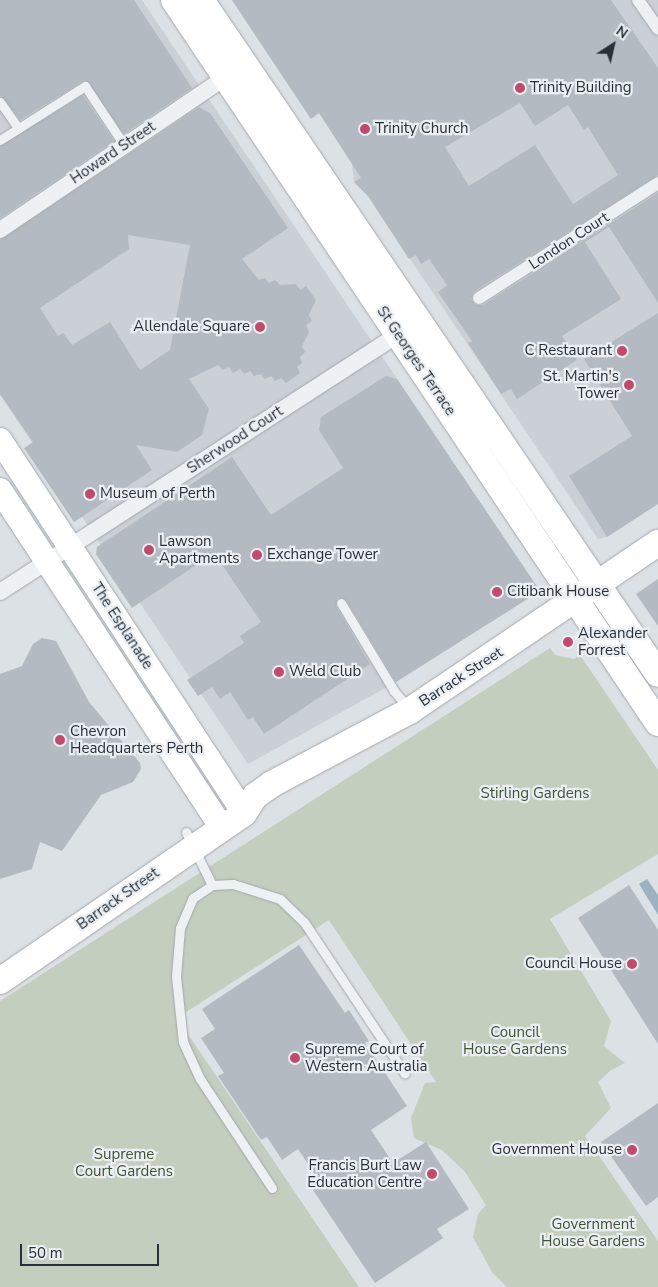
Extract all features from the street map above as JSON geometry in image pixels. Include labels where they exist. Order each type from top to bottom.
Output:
[{"type":"main road","name":"St Georges Terrace","points":[[174,0],[658,723]]},
{"type":"main road","name":"St Georges Terrace","points":[[201,0],[658,674]]},
{"type":"main road","name":"The Esplanade","points":[[0,440],[244,803]]},
{"type":"main road","name":"The Esplanade","points":[[0,490],[217,821]]},
{"type":"main road","name":"Barrack Street","points":[[0,960],[244,803],[411,710],[658,543]]},
{"type":"main road","name":"Barrack Street","points":[[0,981],[189,840]]},
{"type":"street","points":[[638,0],[658,29]]},
{"type":"street","name":"Howard Street","points":[[1,227],[226,77]]},
{"type":"street","name":"London Court","points":[[479,298],[658,183]]},
{"type":"street","name":"Sherwood Court","points":[[0,592],[398,335]]},
{"type":"lane","points":[[0,140],[85,86],[124,145]]},
{"type":"lane","points":[[0,102],[18,128]]},
{"type":"lane","points":[[342,603],[394,691],[411,710]]},
{"type":"lane","points":[[189,840],[212,885]]},
{"type":"lane","points":[[272,1188],[200,1080],[183,1042],[176,976],[180,928],[193,898],[212,885],[234,884],[257,889],[280,899],[304,922],[405,1074]]},
{"type":"shaded area","points":[[0,0],[142,0],[540,591],[394,683],[248,764],[0,395]]},
{"type":"shaded area","points":[[232,0],[658,0],[658,504],[607,537],[598,539],[368,196],[354,182],[352,164],[400,134],[385,68],[311,119]]},
{"type":"green space","points":[[550,648],[555,655],[574,659],[580,655],[658,770],[658,854],[550,919],[611,1021],[604,1046],[625,1063],[611,1070],[598,1082],[611,1108],[585,1136],[658,1241],[658,1287],[507,1287],[492,1272],[473,1237],[478,1214],[486,1205],[465,1172],[442,1150],[414,1138],[411,1118],[425,1083],[436,1082],[329,920],[177,1018],[359,1287],[0,1287],[0,1001]]},
{"type":"water","points":[[647,879],[658,895],[658,915],[639,884]]},
{"type":"building","points":[[0,0],[134,0],[192,88],[124,134],[85,80],[20,120],[0,95]]},
{"type":"building","points":[[232,0],[611,0],[658,68],[658,175],[475,291],[471,299],[476,305],[483,305],[658,193],[658,303],[609,227],[585,242],[621,299],[562,336],[577,360],[517,399],[511,389],[501,394],[468,343],[472,341],[438,292],[447,285],[429,259],[421,264],[416,255],[409,259],[368,196],[354,182],[361,178],[319,113],[311,119]],"holes":[[[520,103],[535,126],[568,105],[584,130],[588,127],[618,175],[573,204],[535,145],[469,186],[445,147]]]},
{"type":"building","points":[[83,95],[114,141],[0,218],[0,146]]},
{"type":"building","points":[[199,107],[210,113],[288,228],[242,259],[259,280],[265,278],[269,283],[275,280],[280,285],[296,284],[300,290],[306,286],[316,300],[309,315],[312,321],[306,325],[309,332],[302,346],[305,352],[300,357],[302,363],[297,367],[300,373],[286,383],[281,378],[275,381],[271,376],[265,379],[261,374],[254,376],[250,371],[244,374],[240,369],[233,373],[229,367],[223,370],[218,365],[189,379],[209,409],[202,435],[177,452],[136,445],[152,470],[74,522],[24,448],[33,442],[0,394],[0,240]],"holes":[[[128,235],[190,245],[170,350],[140,370],[110,322],[72,345],[63,333],[58,336],[40,308],[129,249]]]},
{"type":"building","points":[[658,313],[658,504],[607,537],[569,476],[632,436],[584,359]]},
{"type":"building","points":[[386,376],[397,379],[540,591],[396,682],[346,600],[338,597],[336,606],[370,664],[264,734],[253,717],[248,720],[230,692],[220,699],[212,687],[198,696],[187,680],[244,643],[240,636],[261,622],[214,553],[132,608],[96,554],[97,547],[232,457],[271,515],[343,468],[319,430],[321,417]]},
{"type":"building","points":[[658,579],[658,626],[636,594]]},
{"type":"building","name":"Chevron Headquarters Perth","points":[[42,638],[56,641],[89,702],[140,763],[141,769],[133,782],[101,795],[62,851],[40,842],[32,869],[0,879],[0,674],[22,666],[33,644]]},
{"type":"building","name":"Council House","points":[[629,885],[658,930],[658,1044],[578,918]]},
{"type":"building","name":"Supreme Court of Western Australia","points":[[299,945],[345,1013],[349,1010],[369,1041],[365,1043],[407,1106],[371,1130],[393,1163],[426,1142],[469,1209],[437,1229],[443,1238],[375,1283],[313,1190],[321,1184],[298,1149],[282,1160],[267,1137],[261,1140],[218,1076],[224,1073],[201,1038],[215,1029],[202,1009]]},
{"type":"building","name":"Government House","points":[[658,1103],[658,1197],[646,1206],[601,1142]]},
{"type":"place","name":"Trinity Building","points":[[520,88]]},
{"type":"place","name":"Trinity Church","points":[[365,129]]},
{"type":"place","name":"Allendale Square","points":[[260,327]]},
{"type":"place","name":"C Restaurant","points":[[622,351]]},
{"type":"place","name":"St. Martin's Tower","points":[[629,385]]},
{"type":"place","name":"Museum of Perth","points":[[90,494]]},
{"type":"place","name":"Lawson Apartments","points":[[149,550]]},
{"type":"place","name":"Exchange Tower","points":[[257,555]]},
{"type":"place","name":"Citibank House","points":[[497,592]]},
{"type":"place","name":"Alexander Forrest","points":[[568,642]]},
{"type":"place","name":"Weld Club","points":[[279,672]]},
{"type":"place","name":"Chevron Headquarters Perth","points":[[60,740]]},
{"type":"place","name":"Council House","points":[[632,964]]},
{"type":"place","name":"Supreme Court of Western Australia","points":[[295,1058]]},
{"type":"place","name":"Government House","points":[[632,1150]]},
{"type":"place","name":"Francis Burt Law Education Centre","points":[[432,1174]]},
{"type":"park label","name":"Stirling Gardens","points":[[535,794]]},
{"type":"park label","name":"Council House Gardens","points":[[515,1040]]},
{"type":"park label","name":"Supreme Court Gardens","points":[[124,1162]]},
{"type":"park label","name":"Government House Gardens","points":[[593,1232]]}]
